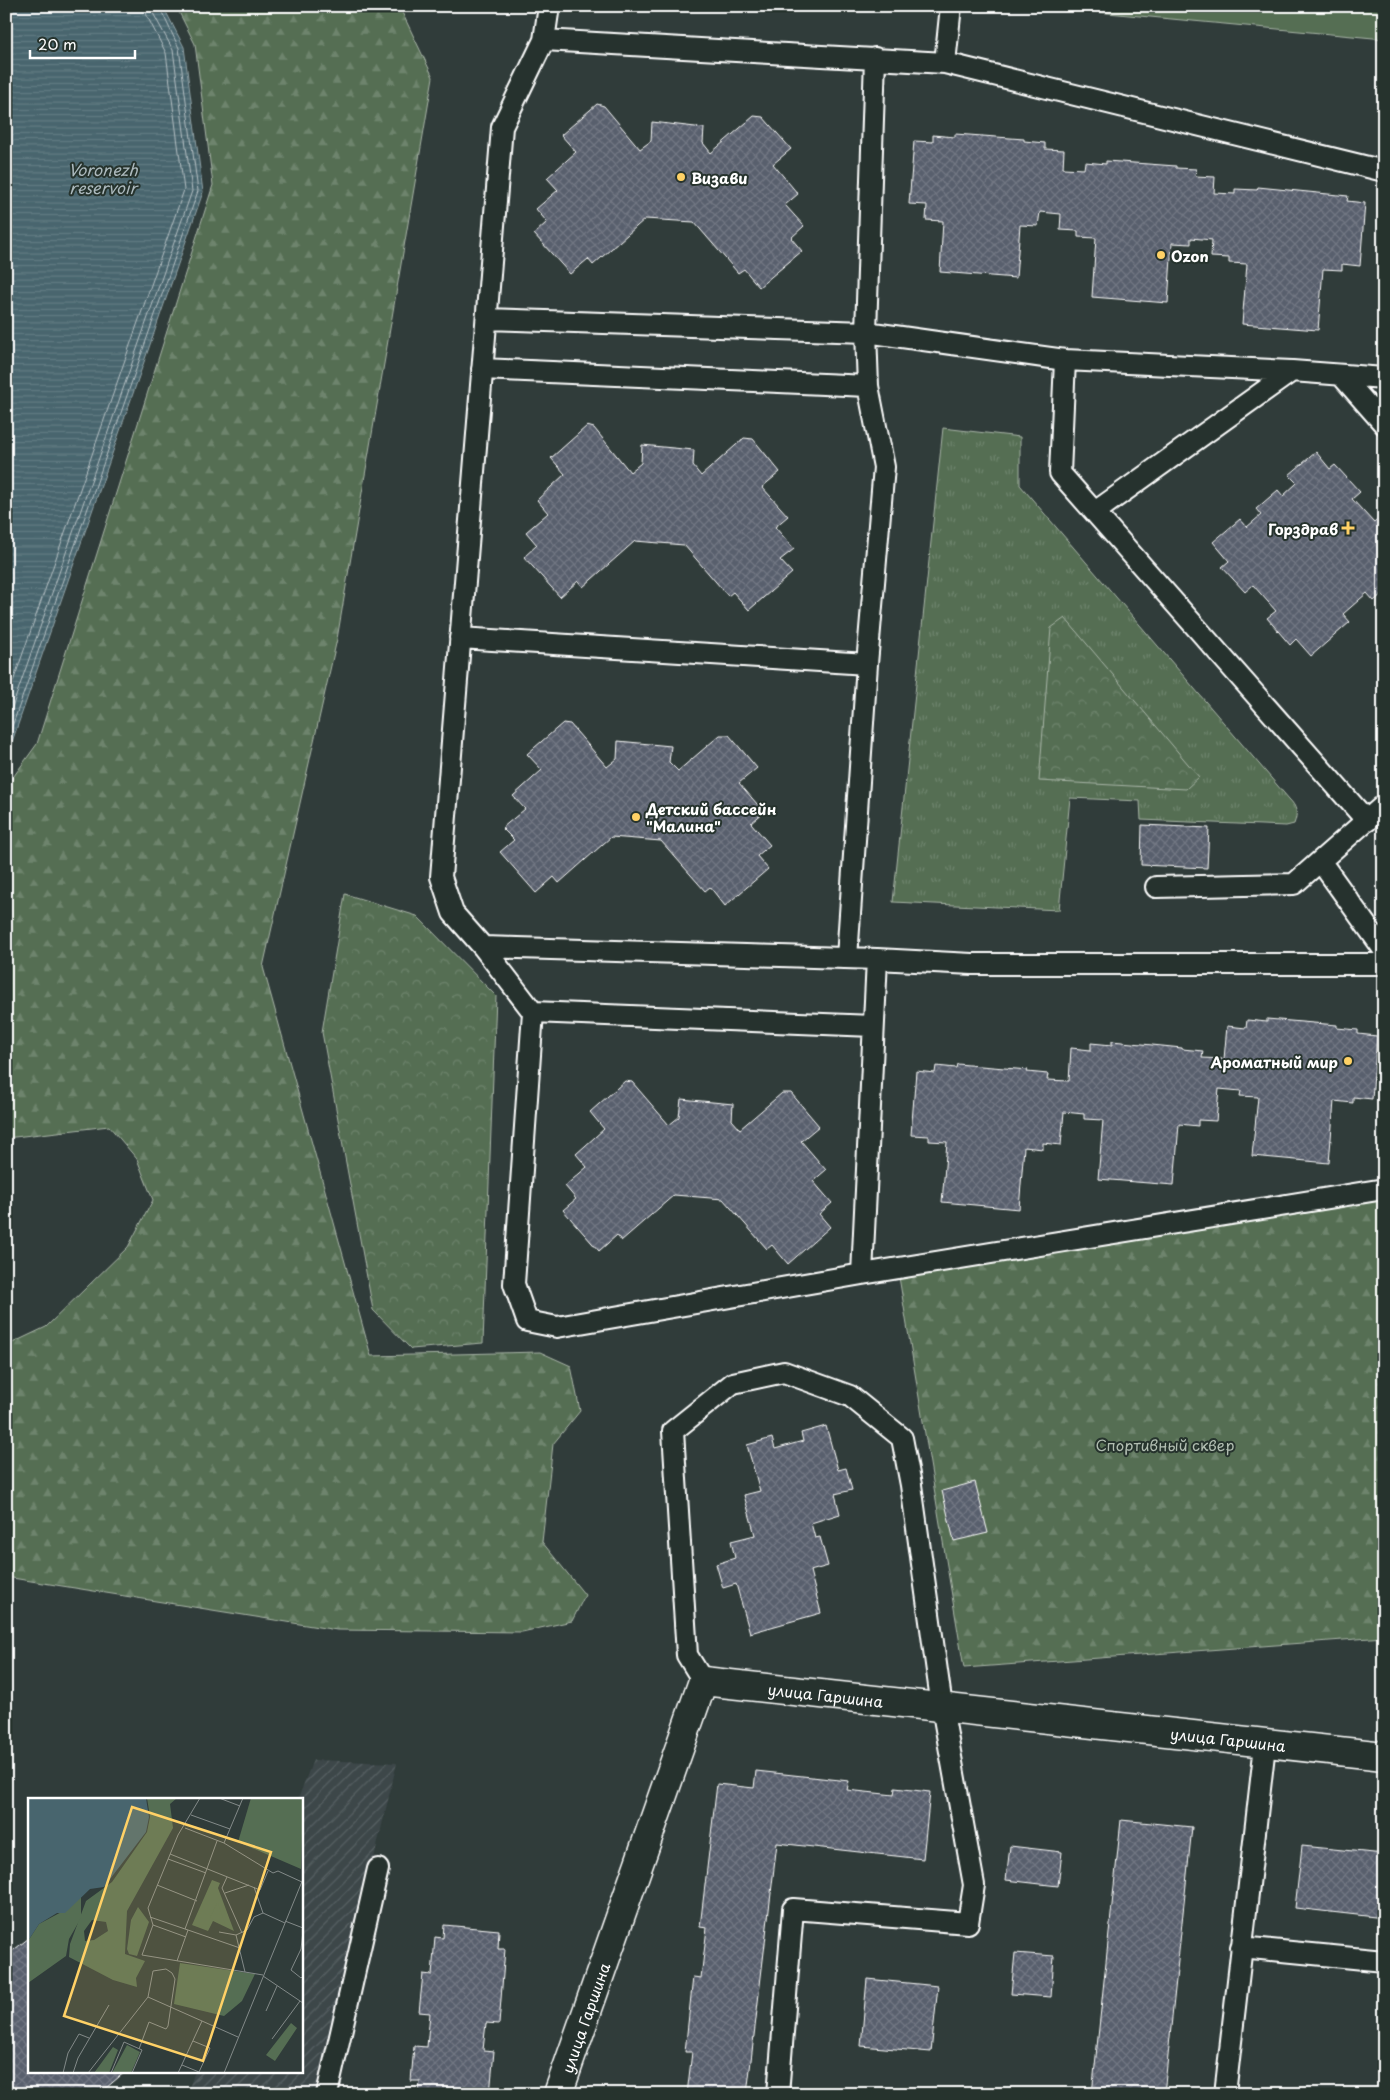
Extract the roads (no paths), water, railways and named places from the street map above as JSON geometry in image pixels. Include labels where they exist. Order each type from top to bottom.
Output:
[{"type":"street","name":"улица Гаршина","points":[[558,2094],[703,1681],[1265,1745],[1384,1756]]},
{"type":"lane","points":[[549,6],[544,40],[502,128],[488,319],[482,369],[441,877],[452,912],[484,947],[533,1012],[514,1284],[528,1320],[557,1327],[862,1274],[1384,1189]]},
{"type":"lane","points":[[946,63],[951,6]]},
{"type":"lane","points":[[544,40],[946,63],[1384,171]]},
{"type":"lane","points":[[847,958],[867,664],[884,466],[868,386],[866,332],[875,58]]},
{"type":"lane","points":[[488,319],[866,332],[1065,360],[1292,371],[1384,378]]},
{"type":"lane","points":[[1065,360],[1060,473],[1367,820]]},
{"type":"lane","points":[[482,369],[868,386]]},
{"type":"lane","points":[[1095,512],[1292,371]]},
{"type":"lane","points":[[1340,375],[1384,424]]},
{"type":"lane","points":[[460,638],[867,664]]},
{"type":"lane","points":[[1156,887],[1294,884],[1384,805]]},
{"type":"lane","points":[[1321,862],[1384,950]]},
{"type":"lane","points":[[484,947],[877,959],[972,964],[1384,964]]},
{"type":"lane","points":[[862,1274],[877,959]]},
{"type":"lane","points":[[533,1012],[873,1026]]},
{"type":"lane","points":[[703,1681],[687,1655],[673,1430],[733,1383],[784,1372],[850,1396],[902,1438],[911,1485],[942,1707],[974,1885],[968,1923],[793,1909],[778,2094]]},
{"type":"lane","points":[[1225,2094],[1265,1745]]},
{"type":"lane","points":[[327,2094],[378,1869]]},
{"type":"lane","points":[[1241,1946],[1384,1961]]},
{"type":"water","name":"Voronezh reservoir","points":[[6,6],[163,6],[184,47],[203,192],[6,759]]},
{"type":"place","name":"Визави","points":[[681,177]]},
{"type":"place","name":"Ozon","points":[[1161,255]]},
{"type":"place","name":"Горздрав","points":[[1348,528]]},
{"type":"place","name":"Детский бассейн \"Малина\"","points":[[636,817]]},
{"type":"place","name":"Ароматный мир","points":[[1348,1061]]},
{"type":"park label","name":"Спортивный сквер","points":[[1165,1444]]}]
